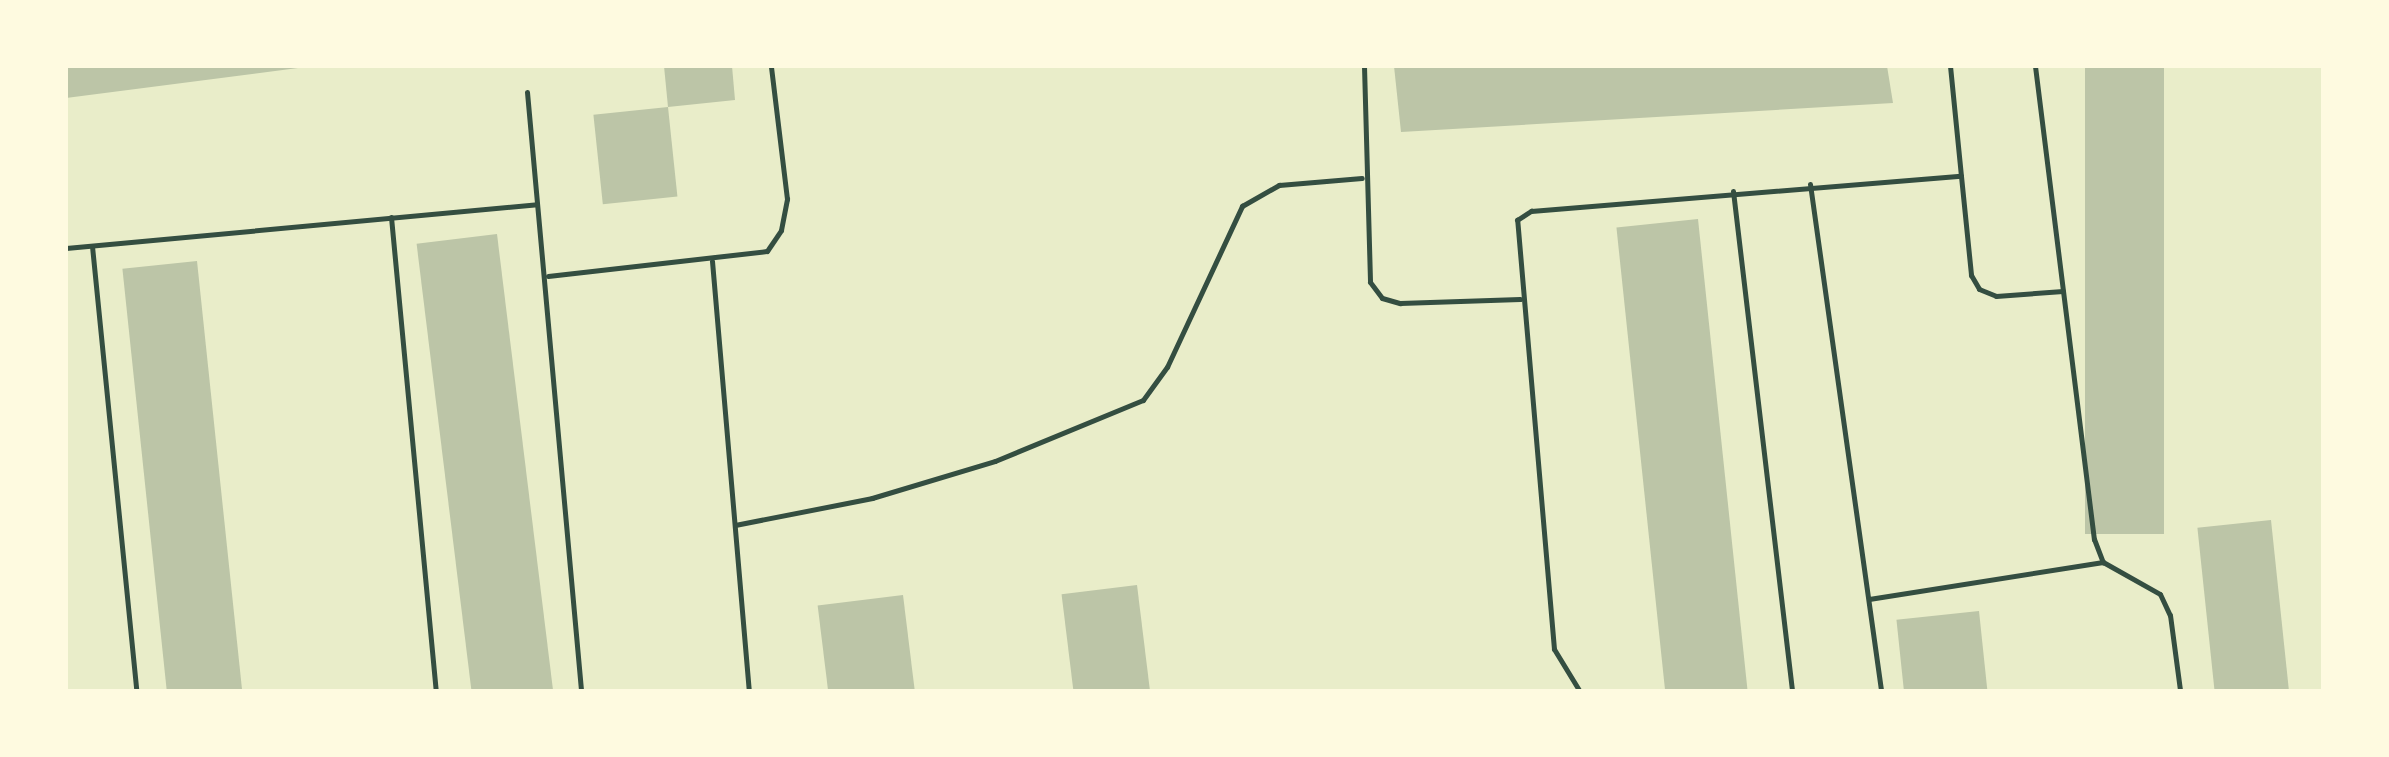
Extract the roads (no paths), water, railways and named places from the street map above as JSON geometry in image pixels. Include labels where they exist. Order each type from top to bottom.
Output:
[{"type":"lane","points":[[548,276],[712,261],[766,251],[781,230],[787,199],[771,66]]},
{"type":"lane","points":[[1364,66],[1362,178],[1370,282],[1382,298],[1400,303],[1520,299]]},
{"type":"lane","points":[[1950,66],[1971,275],[1979,289],[1996,296],[2063,291]]},
{"type":"lane","points":[[2035,66],[2094,539],[2103,562]]},
{"type":"lane","points":[[527,92],[537,204],[548,276],[581,691]]},
{"type":"lane","points":[[1579,691],[1554,649],[1513,234],[1517,220],[1531,211],[1810,184],[1961,176]]},
{"type":"lane","points":[[735,525],[872,498],[995,461],[1143,400],[1167,367],[1242,206],[1279,185],[1362,178]]},
{"type":"lane","points":[[1810,184],[1881,691]]},
{"type":"lane","points":[[1733,191],[1792,691]]},
{"type":"lane","points":[[66,248],[537,204]]},
{"type":"lane","points":[[391,217],[436,691]]},
{"type":"lane","points":[[92,246],[136,691]]},
{"type":"lane","points":[[712,261],[749,691]]},
{"type":"lane","points":[[1870,599],[2103,562],[2160,594],[2170,615],[2180,691]]}]
